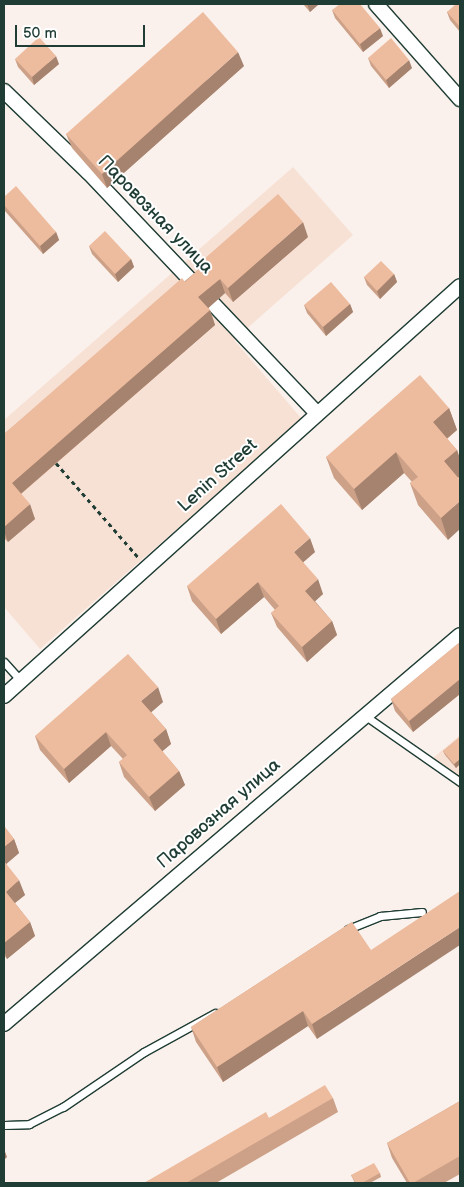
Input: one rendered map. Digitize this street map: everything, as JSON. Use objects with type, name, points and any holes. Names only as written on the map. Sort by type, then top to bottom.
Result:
[{"type":"street","points":[[376,4],[460,98]]},
{"type":"street","name":"Паровозная улица","points":[[4,92],[88,172],[316,412]]},
{"type":"street","name":"Lenin Street","points":[[4,696],[316,412],[460,286]]},
{"type":"street","name":"Паровозная улица","points":[[4,1024],[363,714],[460,634]]},
{"type":"lane","points":[[4,662],[20,680]]},
{"type":"lane","points":[[363,714],[459,777]]},
{"type":"lane","points":[[334,934],[380,916],[422,912]]},
{"type":"lane","points":[[4,1125],[29,1124],[63,1107],[144,1052],[226,1006]]},
{"type":"path","points":[[56,463],[146,566]]},
{"type":"shaded area","points":[[293,167],[353,235],[234,340],[302,419],[40,649],[4,607],[4,420]]},
{"type":"shaded area","points":[[460,735],[460,790],[433,758]]},
{"type":"building","points":[[340,4],[360,4],[380,28],[360,44],[332,10]]},
{"type":"building","points":[[456,4],[460,4],[460,27],[447,12]]},
{"type":"building","points":[[203,12],[238,52],[102,174],[66,134]]},
{"type":"building","points":[[39,37],[56,56],[32,77],[15,59]]},
{"type":"building","points":[[391,38],[409,60],[386,80],[368,58]]},
{"type":"building","points":[[16,186],[56,232],[40,246],[4,205],[4,197]]},
{"type":"building","points":[[278,194],[303,222],[228,288],[220,279],[198,297],[210,310],[12,483],[30,504],[4,527],[4,434],[182,278],[185,282],[206,263],[203,260]]},
{"type":"building","points":[[105,231],[131,259],[115,274],[89,246]]},
{"type":"building","points":[[381,261],[394,274],[377,291],[364,277]]},
{"type":"building","points":[[331,282],[350,304],[323,327],[304,305]]},
{"type":"building","points":[[420,375],[449,408],[433,422],[457,450],[444,461],[460,480],[460,501],[441,518],[410,483],[418,477],[396,452],[354,489],[326,457]]},
{"type":"building","points":[[281,504],[310,538],[294,552],[318,579],[305,591],[332,621],[302,647],[271,613],[279,606],[258,582],[216,619],[187,586]]},
{"type":"building","points":[[460,642],[460,679],[409,721],[391,699]]},
{"type":"building","points":[[128,654],[158,687],[141,701],[166,729],[153,740],[179,771],[149,797],[119,762],[127,755],[106,732],[64,769],[35,736]]},
{"type":"building","points":[[460,737],[460,759],[454,764],[443,751]]},
{"type":"building","points":[[4,826],[14,839],[4,847]]},
{"type":"building","points":[[4,861],[19,880],[6,892],[30,922],[4,943]]},
{"type":"building","points":[[460,891],[460,927],[312,1024],[303,1011],[217,1067],[191,1027],[352,922],[371,950]]},
{"type":"building","points":[[325,1085],[333,1098],[186,1183],[144,1183],[266,1112],[269,1118]]},
{"type":"building","points":[[460,1101],[460,1156],[410,1183],[387,1143]]},
{"type":"building","points":[[374,1163],[380,1173],[362,1183],[356,1183],[351,1175]]}]
